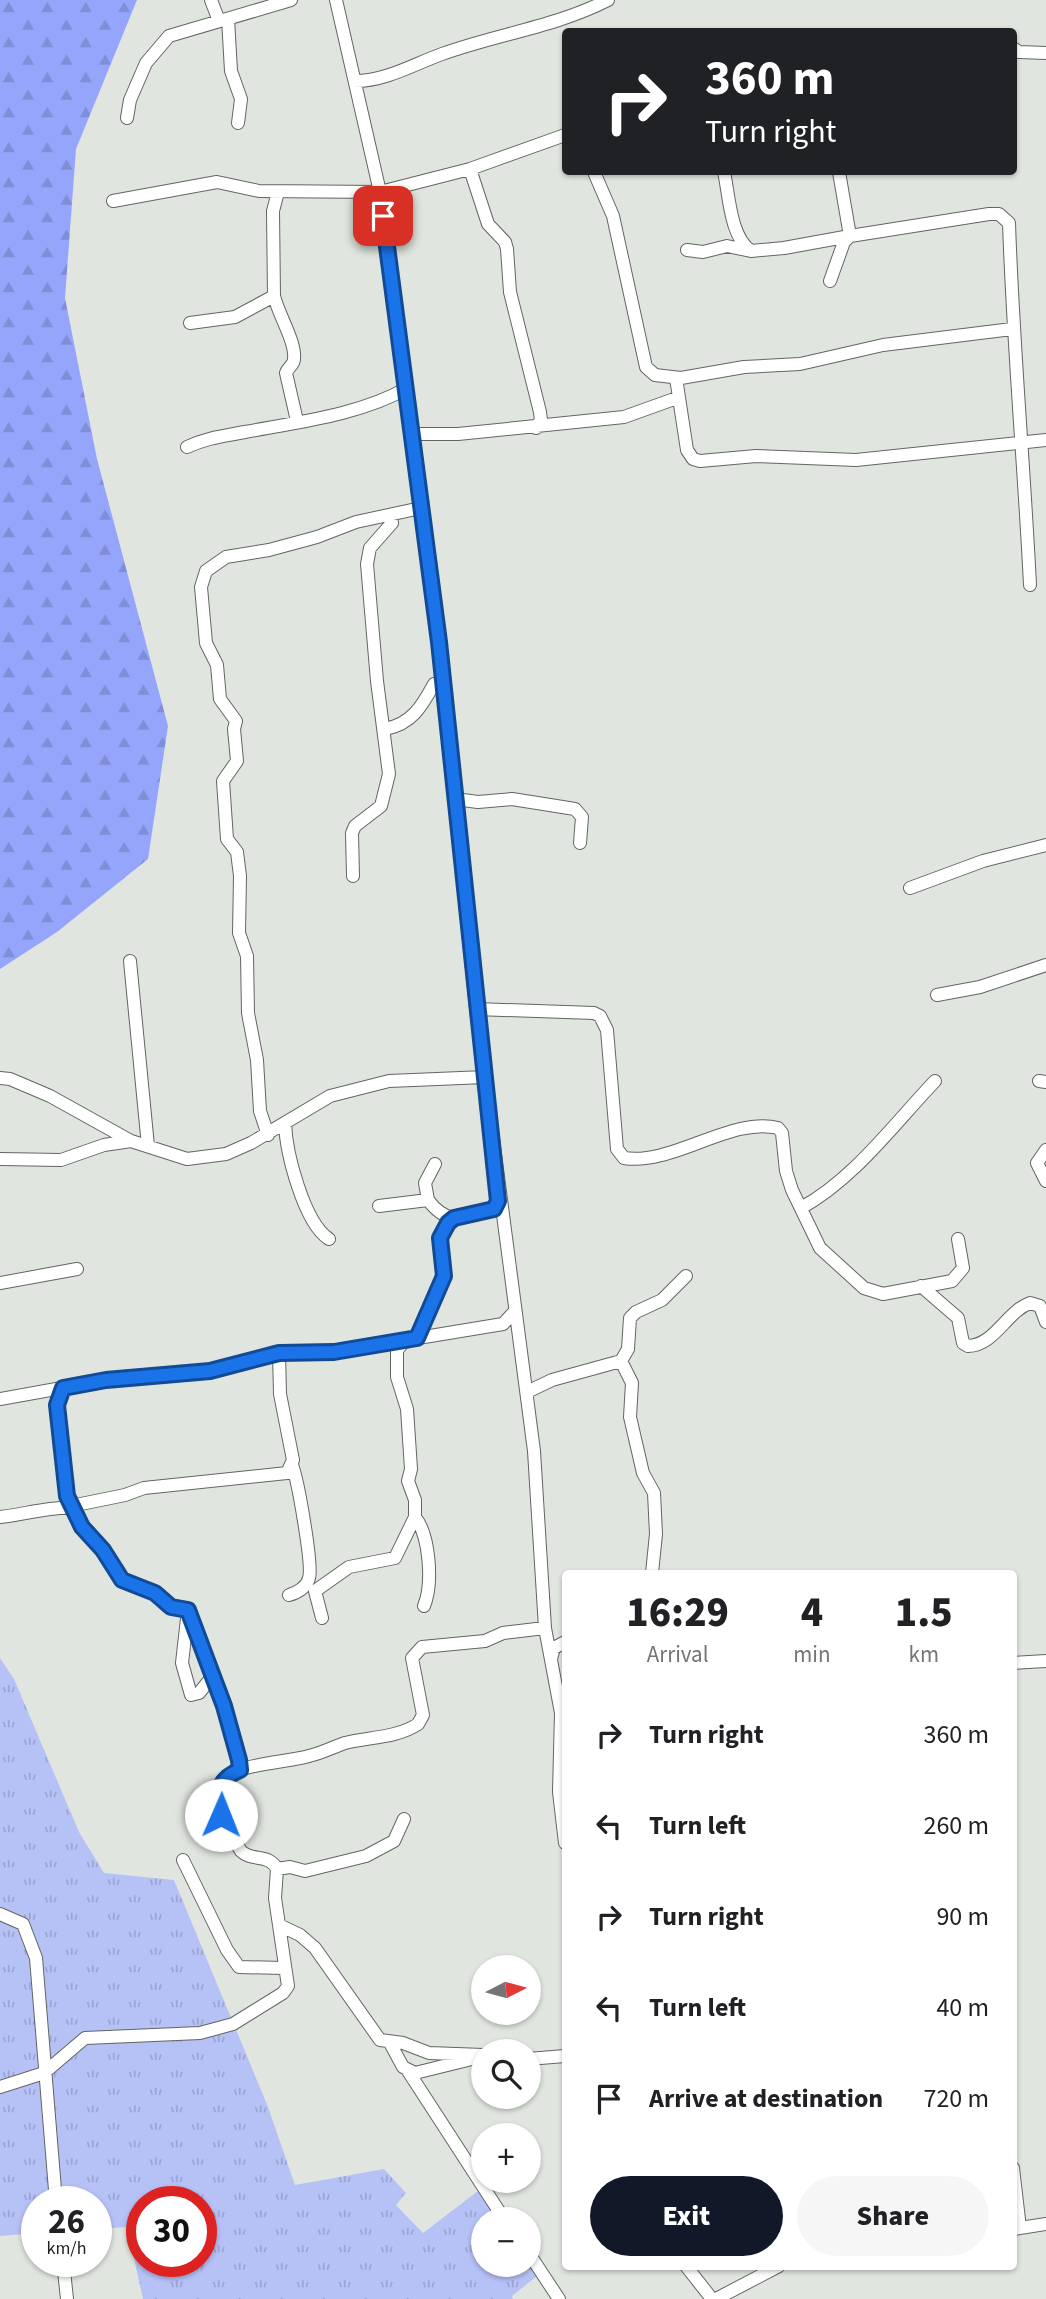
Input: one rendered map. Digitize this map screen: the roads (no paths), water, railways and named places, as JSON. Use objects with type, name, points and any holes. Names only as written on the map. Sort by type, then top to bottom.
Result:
[{"type":"street","points":[[211,0],[223,20],[231,71],[241,99],[238,124]]},
{"type":"street","points":[[127,118],[131,100],[146,64],[165,39],[291,0]]},
{"type":"street","points":[[336,0],[380,192],[414,435],[476,1009],[516,1334],[527,1391],[545,1599],[545,1628],[561,1713],[559,1792],[562,1818]]},
{"type":"street","points":[[355,81],[375,80],[444,54],[562,21],[607,0]]},
{"type":"street","points":[[1017,51],[1046,53]]},
{"type":"street","points":[[113,201],[189,189],[212,182],[278,192],[380,192],[470,169],[562,136]]},
{"type":"street","points":[[470,169],[488,224],[505,242],[507,249],[510,292],[540,412],[541,420],[536,428]]},
{"type":"street","points":[[595,175],[613,216],[646,367],[655,375],[676,378],[756,366],[800,364],[883,345],[1012,329]]},
{"type":"street","points":[[725,175],[734,222],[744,246],[751,251]]},
{"type":"street","points":[[840,175],[850,236]]},
{"type":"street","points":[[278,192],[273,211],[274,296],[279,317],[293,343],[294,361],[286,373],[297,421]]},
{"type":"street","points":[[687,250],[703,252],[727,246],[751,251],[989,214],[1006,218],[1009,223],[1012,329],[1023,442],[1030,585]]},
{"type":"street","points":[[831,281],[844,242],[850,236]]},
{"type":"street","points":[[190,323],[235,317],[274,296]]},
{"type":"street","points":[[676,378],[687,450],[693,459],[700,461],[756,456],[856,460],[1046,440]]},
{"type":"street","points":[[187,447],[214,437],[385,400],[408,388]]},
{"type":"street","points":[[414,435],[536,428],[624,417],[677,398]]},
{"type":"street","points":[[268,1135],[260,1111],[257,1060],[248,1013],[247,956],[239,933],[239,864],[237,852],[227,839],[223,781],[237,761],[234,729],[236,721],[220,699],[217,665],[206,643],[201,587],[205,571],[226,557],[269,550],[317,537],[356,522],[421,508]]},
{"type":"street","points":[[353,876],[352,833],[355,826],[381,806],[389,774],[386,729],[377,681],[367,564],[370,548],[392,523],[390,515]]},
{"type":"street","points":[[386,729],[398,727],[418,712],[434,684],[442,682]]},
{"type":"street","points":[[455,799],[478,802],[512,799],[575,809],[582,817],[580,843]]},
{"type":"street","points":[[910,888],[983,861],[1046,845]]},
{"type":"street","points":[[130,961],[148,1146]]},
{"type":"street","points":[[937,995],[980,987],[1046,965]]},
{"type":"street","points":[[476,1009],[594,1013],[600,1016],[607,1030],[610,1088],[619,1154],[632,1160],[736,1132],[778,1128],[782,1133],[786,1171],[820,1248],[864,1288],[883,1294],[952,1281],[962,1273],[958,1239]]},
{"type":"street","points":[[0,1078],[50,1096],[131,1141],[187,1159],[226,1154],[268,1135],[330,1096],[389,1081],[485,1077]]},
{"type":"street","points":[[801,1208],[821,1197],[850,1171],[935,1081]]},
{"type":"street","points":[[285,1123],[289,1157],[309,1218],[318,1232],[329,1239]]},
{"type":"street","points":[[0,1159],[61,1160],[104,1145],[131,1141]]},
{"type":"street","points":[[1046,1150],[1037,1163],[1046,1181]]},
{"type":"street","points":[[435,1164],[425,1183],[428,1200],[439,1214],[454,1218],[494,1209],[498,1184]]},
{"type":"street","points":[[379,1206],[428,1200]]},
{"type":"street","points":[[315,1591],[349,1567],[395,1558],[415,1517],[415,1500],[408,1481],[411,1469],[407,1409],[396,1363],[397,1350],[403,1343],[417,1338],[444,1276],[440,1238],[454,1218]]},
{"type":"street","points":[[0,1283],[78,1269]]},
{"type":"street","points":[[527,1391],[552,1380],[621,1361],[628,1349],[630,1318],[636,1312],[662,1300],[686,1276]]},
{"type":"street","points":[[921,1286],[958,1318],[963,1343],[968,1346],[982,1343],[1008,1316],[1030,1303],[1040,1306],[1046,1322]]},
{"type":"street","points":[[0,1399],[106,1380],[210,1371],[279,1353],[334,1352],[503,1324],[514,1312]]},
{"type":"street","points":[[503,1324],[516,1334]]},
{"type":"street","points":[[279,1353],[281,1394],[310,1554],[310,1576],[322,1618]]},
{"type":"street","points":[[621,1361],[632,1383],[630,1417],[643,1473],[654,1493],[656,1534],[652,1570]]},
{"type":"street","points":[[63,1388],[57,1405],[68,1504],[122,1580],[155,1593],[171,1607],[188,1610]]},
{"type":"street","points":[[0,1517],[46,1512],[68,1504],[125,1495],[144,1488],[282,1475],[292,1465]]},
{"type":"street","points":[[415,1517],[423,1532],[426,1549],[428,1594],[424,1605]]},
{"type":"street","points":[[289,1595],[301,1590],[310,1576]]},
{"type":"street","points":[[188,1610],[182,1662],[191,1695],[199,1693],[212,1677]]},
{"type":"street","points":[[188,1610],[228,1720],[240,1770]]},
{"type":"street","points":[[0,2087],[44,2073],[85,2038],[200,2033],[233,2024],[287,1989],[283,1932],[275,1898],[277,1869],[268,1859],[246,1855],[241,1851],[221,1815],[221,1782],[227,1775],[240,1770],[308,1757],[346,1743],[412,1728],[423,1714],[412,1658],[418,1649],[485,1641],[503,1633],[545,1628]]},
{"type":"street","points":[[551,1659],[554,1648],[562,1644]]},
{"type":"street","points":[[1017,1663],[1046,1661]]},
{"type":"street","points":[[277,1869],[290,1867],[304,1871],[366,1856],[394,1841],[404,1819]]},
{"type":"street","points":[[183,1860],[227,1950],[239,1967],[284,1968]]},
{"type":"street","points":[[0,1914],[23,1924],[36,1958],[55,2186]]},
{"type":"street","points":[[283,1932],[309,1941],[373,2034],[390,2043],[403,2043],[429,2053],[471,2055]]},
{"type":"street","points":[[390,2043],[496,2207]]},
{"type":"street","points":[[541,2058],[562,2056]]},
{"type":"street","points":[[408,2071],[415,2073],[435,2070],[471,2060]]},
{"type":"street","points":[[1017,2229],[1046,2224]]},
{"type":"street","points":[[689,2270],[714,2299],[771,2270]]},
{"type":"street","points":[[541,2272],[559,2299]]},
{"type":"street","points":[[65,2277],[67,2299]]}]
